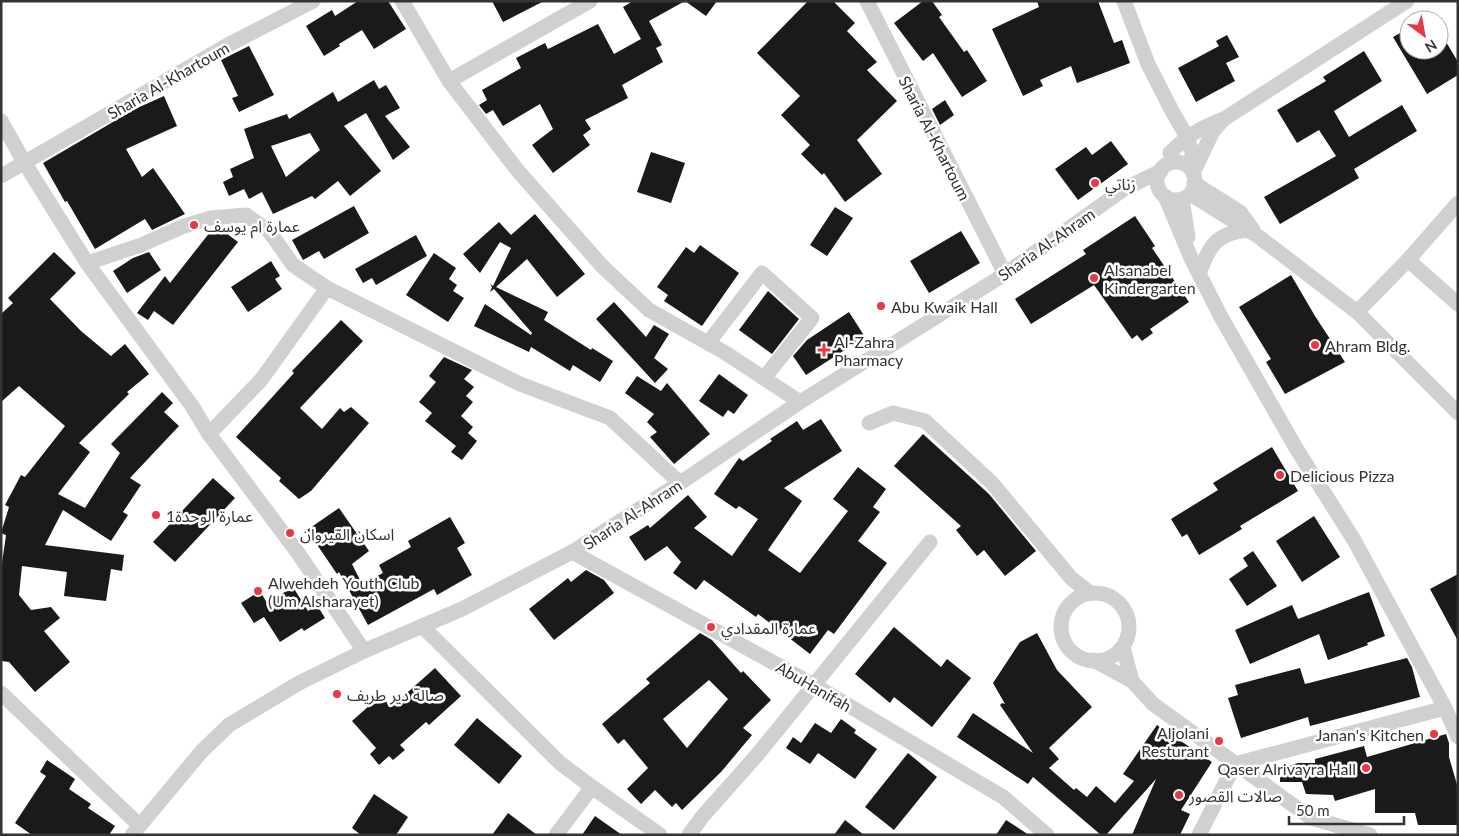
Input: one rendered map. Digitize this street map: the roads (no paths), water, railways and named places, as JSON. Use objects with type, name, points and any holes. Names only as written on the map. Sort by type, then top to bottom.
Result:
[{"type":"street","name":"Sharia Al-Khartoum","points":[[1,176],[226,46],[313,1]]},
{"type":"street","points":[[402,1],[449,80],[518,171],[603,267],[649,310],[708,343],[800,402]]},
{"type":"street","points":[[449,80],[590,1]]},
{"type":"street","name":"Sharia Al-Khartoum","points":[[866,1],[1005,274]]},
{"type":"street","points":[[1124,1],[1148,64],[1187,137],[1192,152],[1190,258]]},
{"type":"street","points":[[1124,189],[1137,187],[1162,193],[1170,199],[1190,187],[1214,131],[1224,119],[1407,1]]},
{"type":"street","points":[[1172,111],[1173,132],[1166,163],[1157,180],[1190,258],[1221,317],[1296,448],[1354,540],[1445,708],[1458,737]]},
{"type":"street","name":"Sharia Al-Ahram","points":[[136,830],[201,752],[229,725],[299,684],[364,651],[462,609],[572,552],[680,483],[800,402],[1005,274],[1124,189],[1166,163],[1187,137],[1210,123],[1224,119]]},
{"type":"street","points":[[1,121],[24,162],[87,263],[192,406],[208,434],[298,553],[364,651]]},
{"type":"street","points":[[1166,163],[1184,164],[1190,187],[1240,212],[1254,234],[1357,312],[1458,414]]},
{"type":"street","points":[[1357,312],[1408,260],[1458,203]]},
{"type":"street","points":[[87,263],[141,245],[184,226],[211,218],[246,215],[269,231],[293,265],[326,288],[520,384],[610,418],[680,483]]},
{"type":"street","points":[[1199,274],[1206,254],[1212,244],[1229,234],[1254,234]]},
{"type":"street","points":[[1408,260],[1458,304]]},
{"type":"street","points":[[708,343],[762,273],[812,318],[764,378]]},
{"type":"street","points":[[208,434],[260,380],[326,288]]},
{"type":"street","points":[[869,423],[893,413],[925,421],[992,483],[1071,578],[1090,593]]},
{"type":"street","points":[[689,835],[702,816],[757,755],[930,542]]},
{"type":"street","name":"AbuHanifah","points":[[572,552],[814,685],[1002,797],[1047,835]]},
{"type":"street","points":[[1070,604],[1071,578]]},
{"type":"street","points":[[1090,593],[1101,593],[1112,597],[1127,614],[1128,637],[1114,655],[1104,659],[1082,658],[1066,644],[1062,634],[1064,613],[1070,604],[1079,597],[1090,593]]},
{"type":"street","points":[[422,626],[560,763],[660,835]]},
{"type":"street","points":[[1122,647],[1132,681]]},
{"type":"street","points":[[1093,660],[1132,681],[1153,704],[1310,818],[1370,835]]},
{"type":"street","points":[[1,693],[136,830]]},
{"type":"street","points":[[1199,835],[1235,764],[1445,708]]},
{"type":"street","points":[[556,835],[592,787]]},
{"type":"place","name":"زناتي","points":[[1095,183]]},
{"type":"place","name":"عمارة ام يوسف","points":[[194,225]]},
{"type":"place","name":"Alsanabel Kindergarten","points":[[1094,278]]},
{"type":"place","name":"Abu Kwaik Hall","points":[[881,306]]},
{"type":"place","name":"Ahram Bldg.","points":[[1315,345]]},
{"type":"place","name":"Al-Zahra Pharmacy","points":[[824,350]]},
{"type":"place","name":"Delicious Pizza","points":[[1280,475]]},
{"type":"place","name":"عمارة الوحدة1","points":[[156,515]]},
{"type":"place","name":"اسكان القيروان","points":[[290,533]]},
{"type":"place","name":"Alwehdeh Youth Club (Um Alsharayet)","points":[[258,591]]},
{"type":"place","name":"عمارة المقدادي","points":[[711,627]]},
{"type":"place","name":"صالة دير طريف","points":[[337,694]]},
{"type":"place","name":"Janan's Kitchen","points":[[1434,734]]},
{"type":"place","name":"Aljolani Resturant","points":[[1219,741]]},
{"type":"place","name":"Qaser Alrivayra Hall","points":[[1366,768]]},
{"type":"place","name":"صالات القصور","points":[[1179,795]]}]
